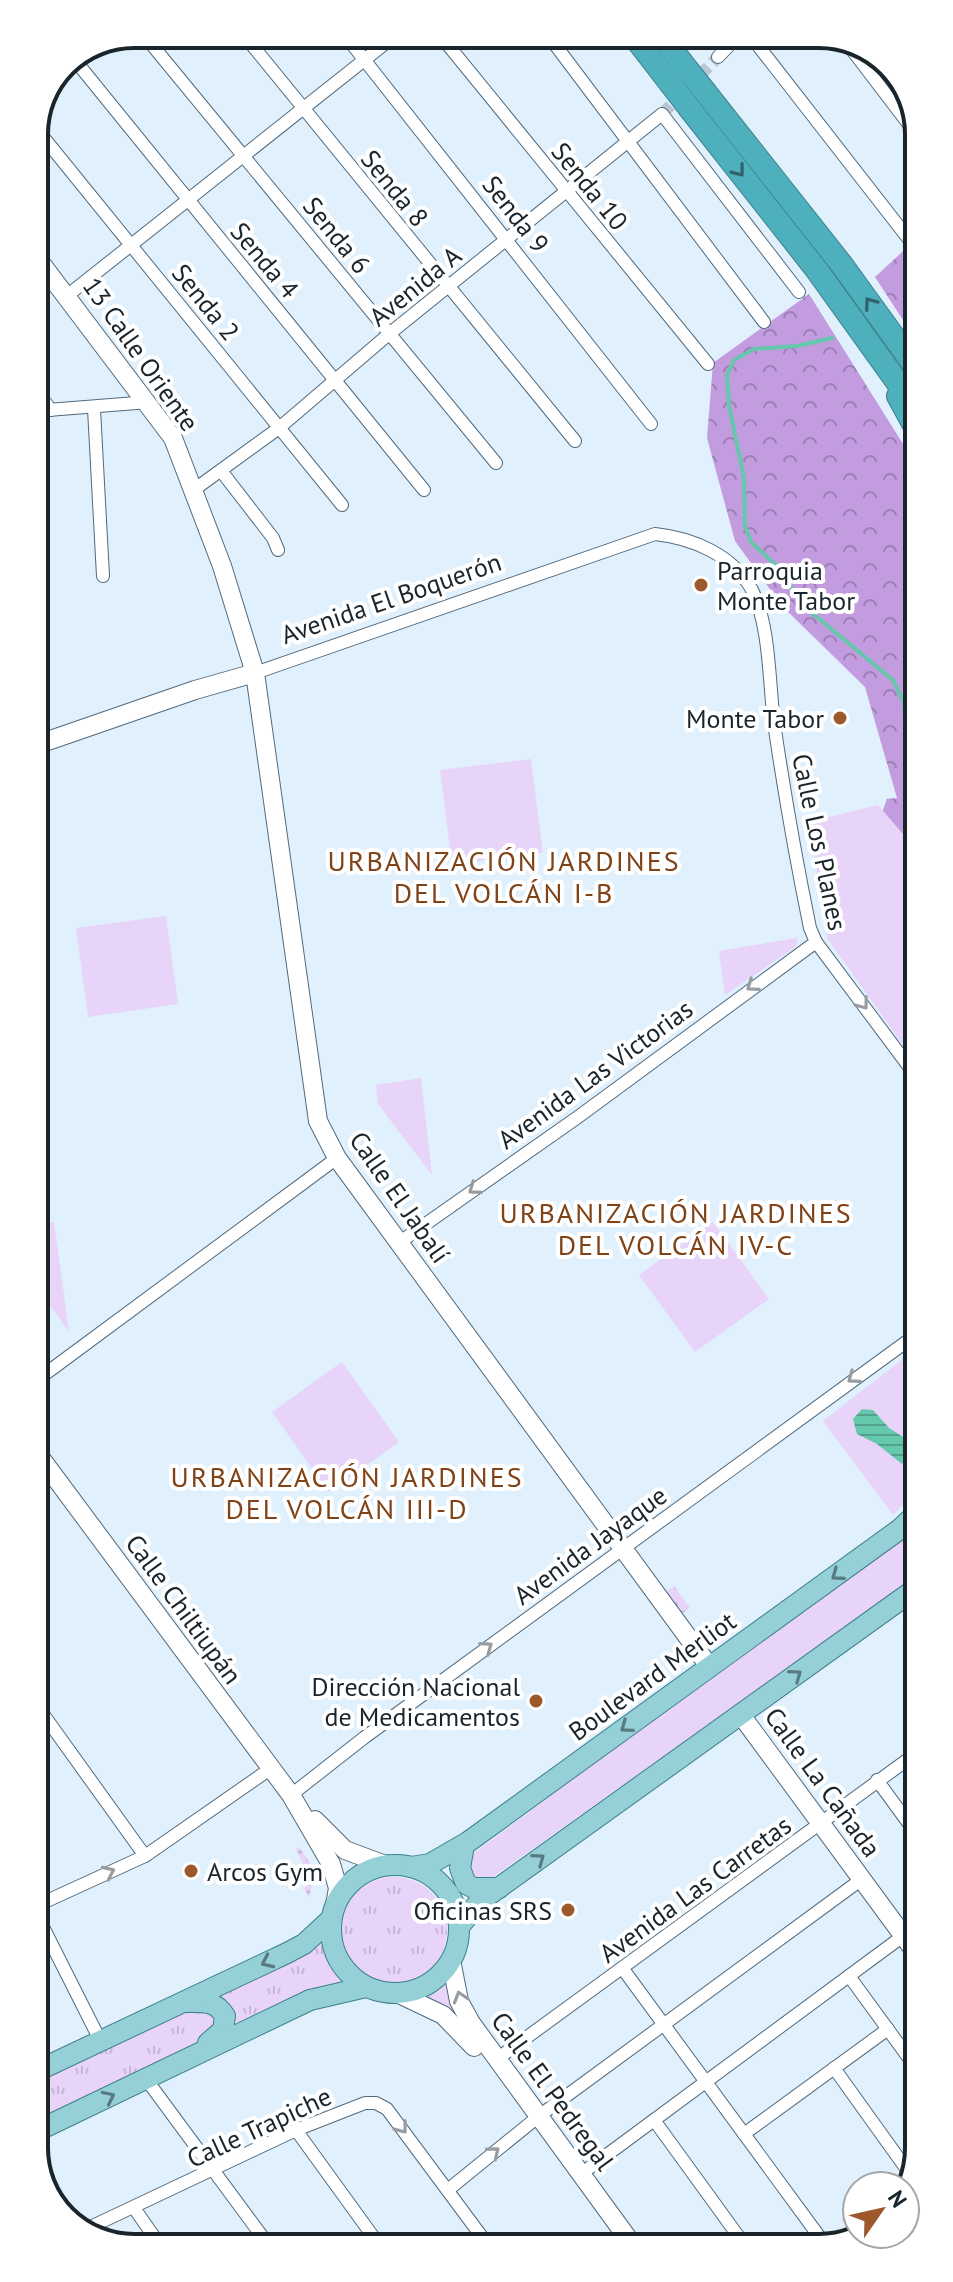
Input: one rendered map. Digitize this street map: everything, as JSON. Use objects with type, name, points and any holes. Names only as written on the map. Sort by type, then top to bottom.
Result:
[{"type":"highway","points":[[648,48],[679,76],[706,93],[828,246],[905,352]]},
{"type":"highway","points":[[666,48],[690,109],[816,269],[905,393]]},
{"type":"highway","points":[[869,343],[905,409]]},
{"type":"main road","name":"13 Calle Oriente","points":[[48,271],[173,438],[195,489],[255,673]]},
{"type":"main road","name":"Avenida El Boquerón","points":[[48,741],[255,673]]},
{"type":"main road","name":"Calle El Jabalí","points":[[255,673],[318,1121],[337,1158],[709,1666]]},
{"type":"main road","name":"Calle Chiltiupán","points":[[48,1468],[291,1795],[345,1850],[388,1866]]},
{"type":"main road","name":"Boulevard Merliot","points":[[411,1867],[430,1864],[464,1845],[905,1524]]},
{"type":"main road","points":[[48,2126],[310,2000],[366,1987],[399,1994],[430,1983],[451,1960],[459,1927],[479,1902],[905,1596]]},
{"type":"main road","name":"Calle La Cañada","points":[[741,1715],[905,1939]]},
{"type":"main road","name":"Calle Chiltiupán","points":[[291,1795],[319,1839],[335,1905]]},
{"type":"main road","points":[[464,1845],[460,1868],[466,1884],[474,1888],[499,1888]]},
{"type":"main road","points":[[48,2066],[304,1944],[342,1893],[361,1874],[388,1866],[411,1867],[439,1883],[449,1896],[459,1927]]},
{"type":"main road","points":[[335,1905],[338,1959],[366,1987]]},
{"type":"main road","name":"Calle El Pedregal","points":[[451,1960],[459,2001],[609,2234]]},
{"type":"main road","name":"Calle El Pedregal","points":[[399,1994],[443,2015],[458,2027],[581,2174],[625,2234]]},
{"type":"main road","points":[[183,2002],[210,2002],[218,2005],[225,2016],[223,2030],[196,2053]]},
{"type":"street","name":"Senda 6","points":[[155,48],[496,463]]},
{"type":"street","name":"Senda 8","points":[[255,48],[447,288],[575,441]]},
{"type":"street","name":"Senda 9","points":[[355,48],[651,424]]},
{"type":"street","points":[[68,295],[133,247],[380,48]]},
{"type":"street","name":"Senda 10","points":[[450,48],[708,364]]},
{"type":"street","points":[[558,48],[764,322]]},
{"type":"street","points":[[718,57],[727,48]]},
{"type":"street","points":[[760,48],[905,234]]},
{"type":"street","points":[[858,57],[902,116]]},
{"type":"street","name":"Senda 4","points":[[80,67],[424,490]]},
{"type":"street","name":"Avenida A","points":[[195,489],[222,472],[338,381],[389,334],[662,114],[799,292]]},
{"type":"street","name":"Senda 2","points":[[48,143],[342,505]]},
{"type":"street","points":[[48,410],[94,409],[149,402]]},
{"type":"street","points":[[48,406],[51,410]]},
{"type":"street","points":[[94,409],[103,576]]},
{"type":"street","points":[[222,472],[273,538],[278,550]]},
{"type":"street","name":"Avenida El Boquerón","points":[[255,673],[655,534],[693,541],[710,550],[726,561],[750,588]]},
{"type":"street","name":"Calle Los Planes","points":[[750,588],[760,610],[788,813],[810,928],[816,942],[905,1061]]},
{"type":"street","name":"Avenida Las Victorias","points":[[400,1242],[578,1117],[732,1000],[816,942]]},
{"type":"street","points":[[48,1372],[337,1158]]},
{"type":"street","name":"Avenida Jayaque","points":[[291,1795],[905,1343]]},
{"type":"street","points":[[48,1721],[145,1856]]},
{"type":"street","name":"Avenida Las Carretas","points":[[497,2059],[905,1761]]},
{"type":"street","points":[[48,1900],[145,1856],[270,1769]]},
{"type":"street","points":[[877,1780],[905,1818]]},
{"type":"street","points":[[449,2189],[534,2120],[862,1879]]},
{"type":"street","points":[[581,2174],[903,1936]]},
{"type":"street","points":[[48,1937],[100,2040]]},
{"type":"street","points":[[623,1969],[817,2234]]},
{"type":"street","points":[[849,1976],[905,2053]]},
{"type":"street","points":[[744,2134],[888,2029]]},
{"type":"street","points":[[834,2068],[904,2158]]},
{"type":"street","points":[[146,2079],[261,2234]]},
{"type":"street","name":"Calle Trapiche","points":[[96,2225],[296,2130],[365,2103],[376,2103],[387,2109],[480,2234]]},
{"type":"street","points":[[654,2120],[737,2234]]},
{"type":"street","points":[[296,2130],[371,2234]]},
{"type":"street","points":[[134,2208],[152,2234]]},
{"type":"green space","points":[[905,249],[905,323],[875,277]]},
{"type":"green space","points":[[809,294],[905,447],[905,867],[878,824],[887,799],[897,798],[865,687],[783,607],[735,541],[707,438],[713,363]]},
{"type":"green space","points":[[531,759],[543,853],[452,864],[440,770]]},
{"type":"green space","points":[[878,805],[905,836],[905,1048],[827,938],[809,822]]},
{"type":"green space","points":[[166,916],[178,1004],[88,1017],[76,928]]},
{"type":"green space","points":[[797,938],[797,946],[725,995],[719,951]]},
{"type":"green space","points":[[421,1078],[432,1175],[378,1104],[376,1085]]},
{"type":"green space","points":[[54,1222],[69,1332],[48,1302],[48,1223]]},
{"type":"green space","points":[[713,1222],[769,1299],[695,1352],[639,1275]]},
{"type":"green space","points":[[905,1357],[905,1502],[893,1515],[823,1421]]},
{"type":"green space","points":[[342,1362],[399,1442],[329,1492],[272,1412]]},
{"type":"green space","points":[[905,1533],[905,1585],[479,1887],[462,1862]]},
{"type":"green space","points":[[674,1586],[690,1608],[681,1614],[666,1592]]},
{"type":"green space","points":[[299,1847],[312,1870],[312,1882],[309,1897],[304,1888],[311,1883],[296,1849]]},
{"type":"green space","points":[[394,1877],[414,1881],[432,1892],[443,1910],[447,1930],[443,1950],[432,1968],[414,1979],[394,1983],[374,1979],[356,1968],[345,1950],[341,1930],[345,1910],[356,1892],[374,1881]]},
{"type":"green space","points":[[323,1936],[330,1962],[354,1983],[242,2025],[235,2020],[221,1994]]},
{"type":"green space","points":[[448,1979],[453,2009],[461,2025],[422,2000]]},
{"type":"green space","points":[[198,2004],[214,2005],[218,2032],[48,2117],[48,2074]]},
{"type":"shaded area","points":[[862,1409],[873,1410],[889,1428],[905,1438],[905,1460],[902,1464],[877,1444],[857,1434],[853,1419]]},
{"type":"waterway","points":[[832,338],[797,346],[754,349],[734,360],[727,375],[729,405],[744,478],[745,526],[751,542],[778,567],[801,604],[893,680],[904,703],[905,721]]},
{"type":"tunnel","points":[[662,114],[718,57]]},
{"type":"place","name":"Parroquia Monte Tabor","points":[[701,585]]},
{"type":"place","name":"Monte Tabor","points":[[840,718]]},
{"type":"place","name":"Dirección Nacional de Medicamentos","points":[[536,1701]]},
{"type":"place","name":"Arcos Gym","points":[[191,1871]]},
{"type":"place","name":"Oficinas SRS","points":[[568,1910]]},
{"type":"district","name":"URBANIZACIÓN JARDINES DEL VOLCÁN I-B","points":[[504,876]]},
{"type":"district","name":"URBANIZACIÓN JARDINES DEL VOLCÁN IV-C","points":[[676,1228]]},
{"type":"district","name":"URBANIZACIÓN JARDINES DEL VOLCÁN III-D","points":[[347,1492]]}]
